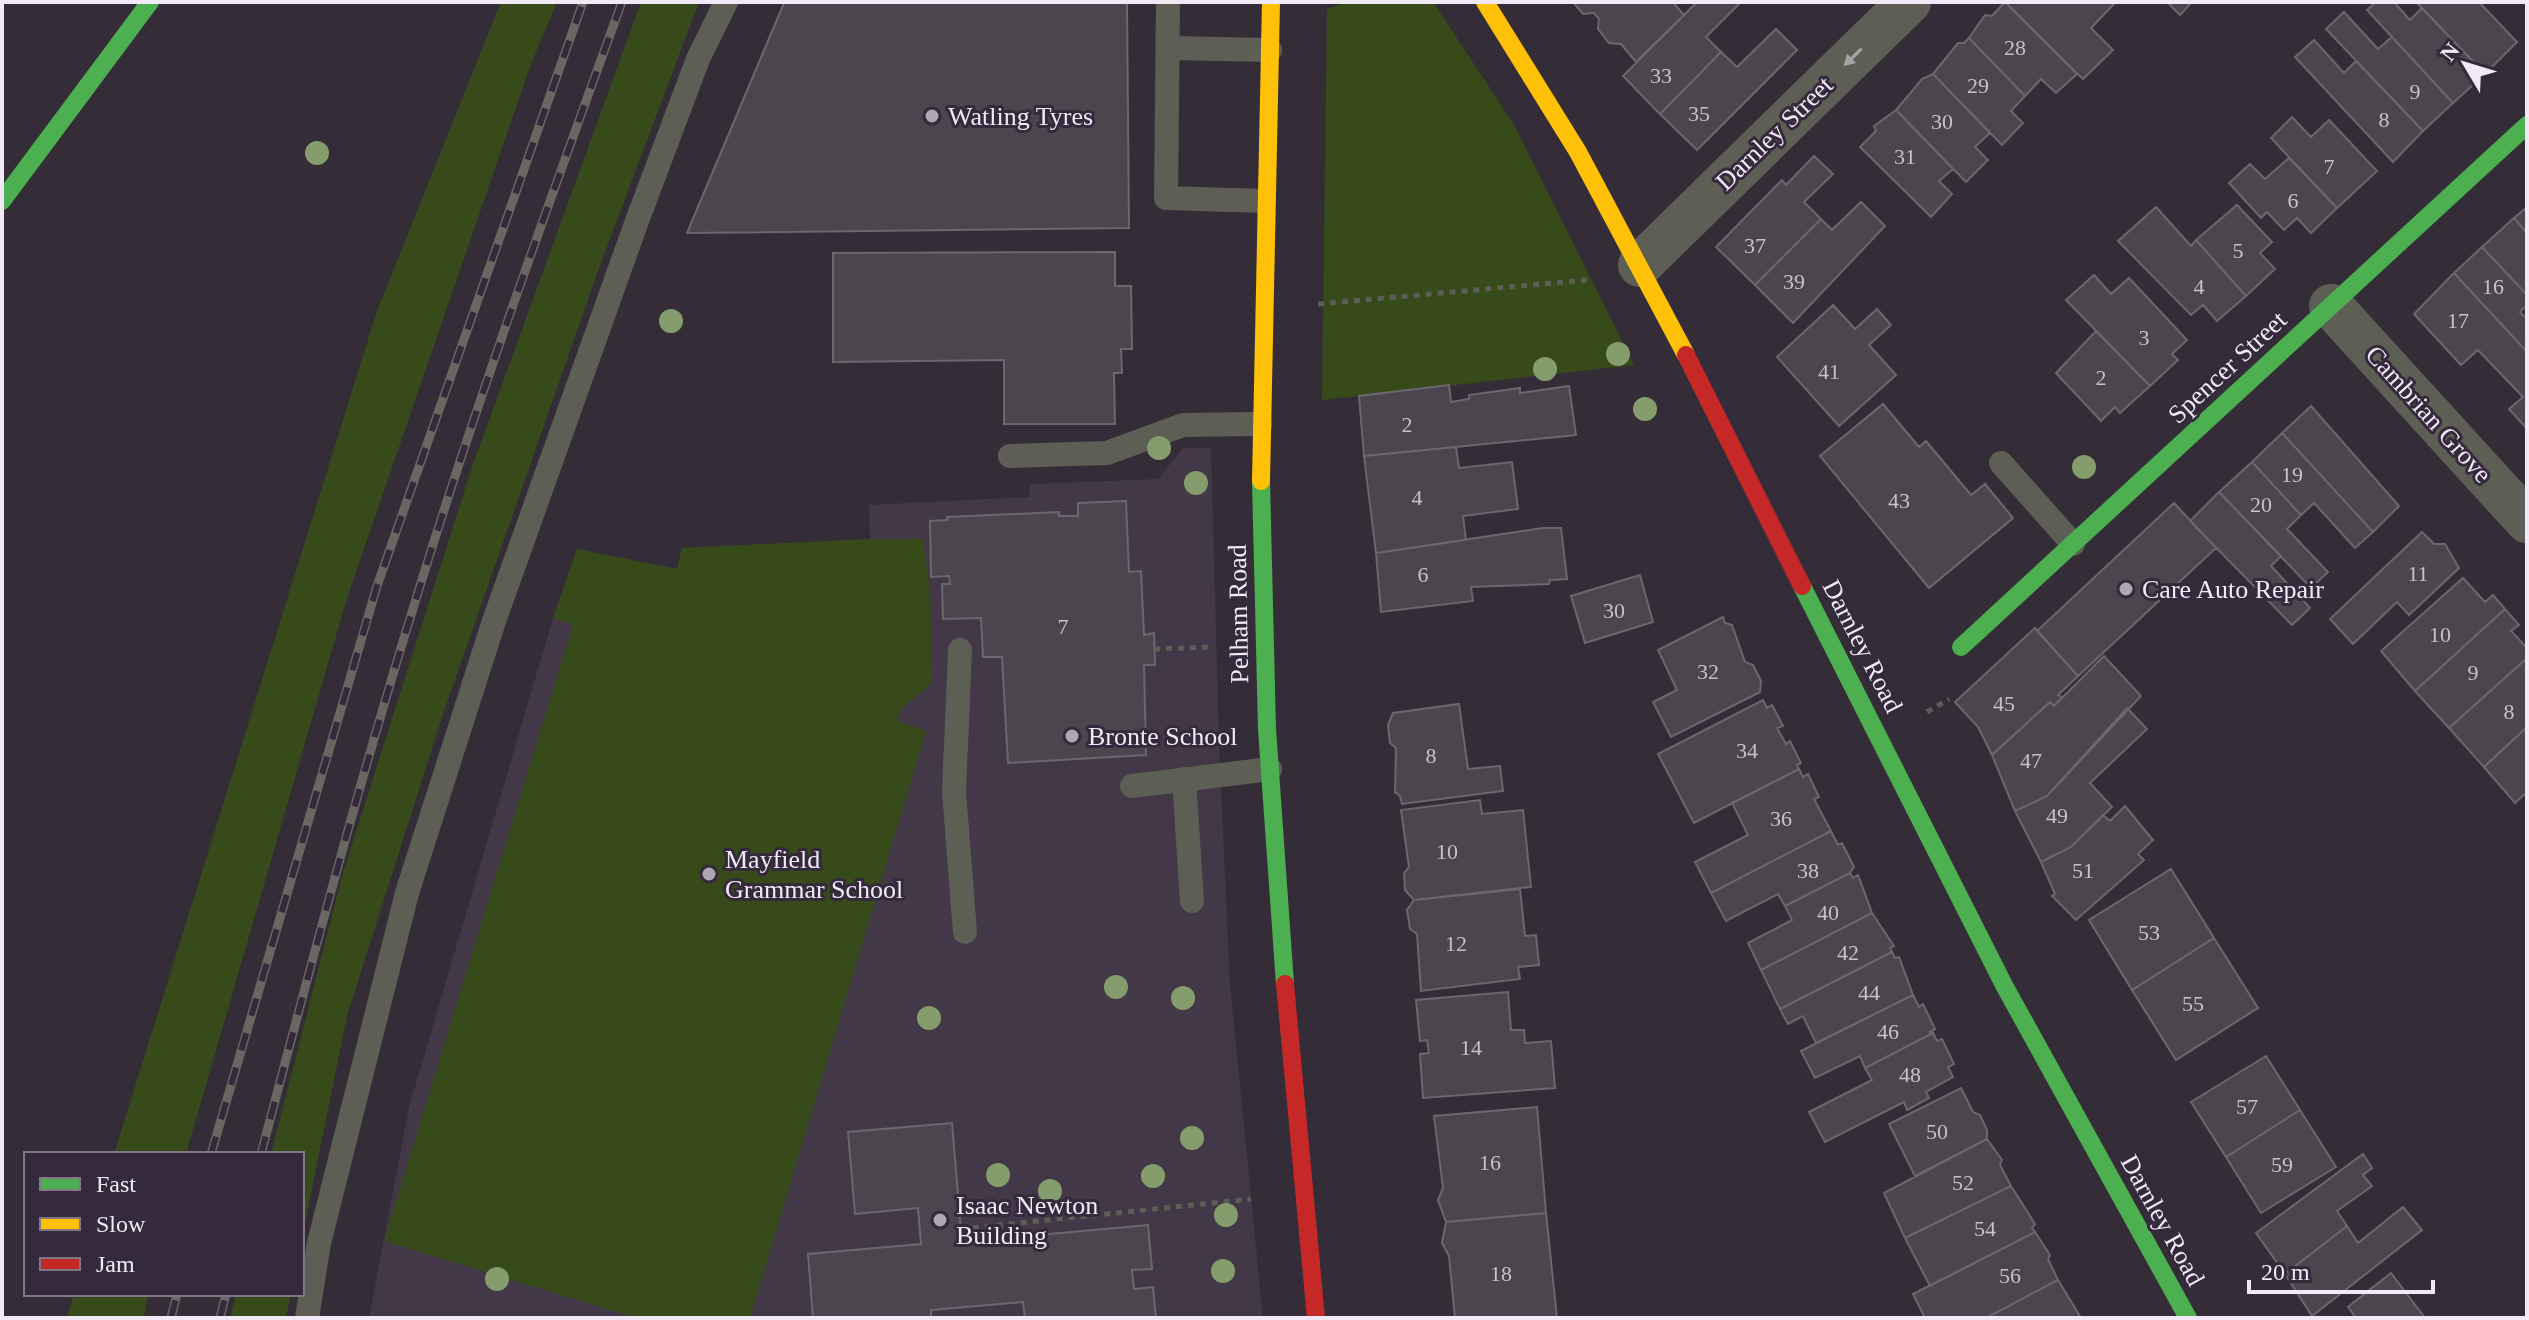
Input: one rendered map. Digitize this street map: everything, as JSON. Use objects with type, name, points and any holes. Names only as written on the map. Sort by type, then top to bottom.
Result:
[{"type":"street","points":[[2,201],[150,2]]},
{"type":"street","name":"Pelham Road","points":[[1271,2],[1260,424],[1270,769],[1316,1318]]},
{"type":"street","name":"Darnley Road","points":[[1485,2],[1578,152],[1640,265],[2005,987],[2188,1318]]},
{"type":"street","name":"Darnley Street","points":[[1640,265],[1909,2]]},
{"type":"street","name":"Spencer Street","points":[[1961,647],[2527,125]]},
{"type":"street","name":"Cambrian Grove","points":[[2331,306],[2527,521]]},
{"type":"lane","points":[[307,1318],[319,1243],[407,893],[489,636],[648,191],[698,59],[726,2]]},
{"type":"lane","points":[[1168,2],[1166,198],[1264,201]]},
{"type":"lane","points":[[1168,48],[1270,50]]},
{"type":"lane","points":[[1010,456],[1107,453],[1183,425],[1260,424]]},
{"type":"lane","points":[[2001,463],[2073,544]]},
{"type":"lane","points":[[960,650],[954,792],[965,932]]},
{"type":"lane","points":[[1132,786],[1270,769]]},
{"type":"lane","points":[[1184,779],[1192,901]]},
{"type":"path","points":[[1313,290],[1313,305],[1589,280]]},
{"type":"path","points":[[1950,699],[1961,647]]},
{"type":"path","points":[[1880,738],[1950,699],[1961,688]]},
{"type":"path","points":[[961,1229],[1305,1193]]},
{"type":"shaded area","name":"Mayfield Grammar School","points":[[1183,448],[1211,448],[1219,742],[1230,985],[1263,1318],[369,1318],[409,1107],[553,618],[577,549],[677,569],[682,548],[870,539],[869,505],[1029,497],[1030,484],[1158,479]]},
{"type":"green space","points":[[501,2],[557,2],[531,64],[347,598],[187,1152],[115,1152],[377,311]]},
{"type":"green space","points":[[641,2],[699,2],[599,268],[443,714],[347,1016],[304,1228],[304,1152],[272,1152],[343,873],[472,467]]},
{"type":"green space","points":[[1348,2],[1433,2],[1513,123],[1634,365],[1322,400],[1327,9]]},
{"type":"green space","points":[[923,539],[930,590],[932,683],[901,709],[897,721],[926,731],[750,1318],[637,1318],[384,1241],[573,625],[553,618],[577,549],[677,569],[682,548]]},
{"type":"green space","points":[[73,1296],[148,1296],[144,1318],[67,1318]]},
{"type":"green space","points":[[236,1296],[291,1296],[286,1318],[230,1318]]},
{"type":"building","points":[[1573,2],[1678,2],[1675,5],[1684,15],[1636,62],[1621,44],[1609,43],[1598,29],[1599,19],[1594,13],[1583,14]]},
{"type":"building","points":[[1697,2],[1741,2],[1706,37],[1721,52],[1660,114],[1623,76]]},
{"type":"building","points":[[2005,2],[2077,74],[2056,93],[2041,79],[2025,96],[1969,38],[1985,15],[1992,16]]},
{"type":"building","points":[[2005,2],[2116,2],[2091,28],[2113,50],[2083,79]]},
{"type":"building","points":[[2167,2],[2192,2],[2180,15]]},
{"type":"building","points":[[2376,2],[2394,2],[2410,20],[2422,8],[2485,74],[2453,103],[2367,10]]},
{"type":"building","points":[[2416,2],[2479,2],[2517,42],[2485,74]]},
{"type":"building","name":"Watling Tyres","points":[[784,3],[1127,3],[1129,228],[687,233]]},
{"type":"building","points":[[2344,12],[2378,49],[2392,37],[2453,103],[2423,131],[2326,29]]},
{"type":"building","points":[[1776,29],[1797,50],[1697,150],[1660,114],[1721,52],[1737,67]]},
{"type":"building","points":[[1969,38],[2025,96],[2011,111],[2023,123],[2002,145],[1933,74],[1958,43],[1964,43]]},
{"type":"building","points":[[2314,40],[2344,73],[2356,61],[2423,131],[2393,162],[2295,57]]},
{"type":"building","points":[[1933,74],[1990,133],[1975,147],[1988,160],[1966,182],[1896,110],[1922,79]]},
{"type":"building","points":[[1896,110],[1953,169],[1939,181],[1952,194],[1931,217],[1860,147],[1876,131],[1874,126]]},
{"type":"building","points":[[2292,117],[2311,137],[2329,120],[2377,171],[2337,208],[2271,138]]},
{"type":"building","points":[[1814,156],[1833,174],[1804,202],[1821,219],[1755,285],[1716,247],[1782,180],[1786,185]]},
{"type":"building","points":[[2289,158],[2337,208],[2311,233],[2297,218],[2284,230],[2267,212],[2261,218],[2229,183],[2250,164],[2265,179]]},
{"type":"building","points":[[1861,202],[1885,226],[1793,323],[1755,285],[1821,219],[1832,230]]},
{"type":"building","points":[[2237,205],[2272,242],[2260,253],[2275,269],[2246,296],[2196,240]]},
{"type":"building","points":[[2156,207],[2191,246],[2196,240],[2246,296],[2217,321],[2203,305],[2191,315],[2118,241]]},
{"type":"building","points":[[2527,207],[2527,233],[2514,218]]},
{"type":"building","points":[[2514,218],[2527,233],[2527,295],[2482,247]]},
{"type":"building","points":[[2482,247],[2527,295],[2527,305],[2520,312],[2527,319],[2527,352],[2454,273]]},
{"type":"building","points":[[1115,252],[1115,286],[1131,286],[1132,349],[1121,349],[1122,373],[1114,373],[1115,424],[1004,424],[1004,360],[833,362],[833,253]]},
{"type":"building","points":[[2454,273],[2527,352],[2527,429],[2509,409],[2523,397],[2478,350],[2461,365],[2414,314]]},
{"type":"building","points":[[2094,275],[2111,294],[2129,278],[2187,340],[2172,354],[2178,360],[2150,386],[2066,300]]},
{"type":"building","points":[[1833,305],[1855,329],[1877,309],[1891,325],[1869,345],[1896,375],[1839,426],[1777,357]]},
{"type":"building","points":[[2096,331],[2150,386],[2120,413],[2115,407],[2101,421],[2056,373]]},
{"type":"building","points":[[1449,385],[1451,402],[1469,399],[1469,395],[1520,388],[1520,393],[1569,386],[1576,435],[1364,456],[1359,396]]},
{"type":"building","points":[[1883,404],[1919,447],[1926,441],[1971,495],[1985,484],[2013,518],[1929,588],[1820,456]]},
{"type":"building","points":[[2311,406],[2399,506],[2373,532],[2282,433]]},
{"type":"building","points":[[2282,433],[2373,532],[2355,548],[2314,503],[2301,515],[2252,462]]},
{"type":"building","points":[[1456,447],[1459,468],[1512,462],[1518,509],[1463,516],[1466,540],[1376,553],[1364,456]]},
{"type":"building","points":[[2252,462],[2301,515],[2287,529],[2328,572],[2311,588],[2219,492]]},
{"type":"building","points":[[2219,492],[2281,556],[2271,566],[2310,608],[2292,625],[2190,521]]},
{"type":"building","points":[[1126,501],[1129,572],[1141,571],[1144,635],[1154,633],[1155,665],[1144,665],[1146,755],[1008,763],[1002,657],[983,657],[981,618],[943,619],[942,584],[950,584],[949,576],[931,577],[930,521],[947,520],[947,517],[1059,512],[1059,516],[1078,516],[1078,503]]},
{"type":"building","name":"Care Auto Repair","points":[[2174,503],[2216,548],[2078,676],[2037,631]]},
{"type":"building","points":[[1543,528],[1561,528],[1567,579],[1550,580],[1549,584],[1471,587],[1473,601],[1381,612],[1376,553]]},
{"type":"building","points":[[2422,532],[2434,544],[2445,544],[2459,568],[2409,615],[2397,602],[2353,644],[2330,619]]},
{"type":"building","points":[[1640,575],[1653,622],[1585,643],[1571,596]]},
{"type":"building","points":[[2463,578],[2485,602],[2493,595],[2505,609],[2415,691],[2381,651]]},
{"type":"building","points":[[2505,609],[2519,625],[2511,631],[2527,648],[2527,658],[2449,728],[2415,691]]},
{"type":"building","points":[[1723,617],[1725,623],[1732,625],[1745,662],[1753,665],[1761,681],[1760,692],[1671,737],[1653,702],[1677,690],[1658,650]]},
{"type":"building","points":[[2035,628],[2078,676],[2058,695],[2062,697],[2054,706],[2050,702],[1992,755],[1978,727],[1955,702]]},
{"type":"building","points":[[2104,656],[2141,696],[2047,796],[2015,811],[1992,755],[2050,702],[2054,706]]},
{"type":"building","points":[[2527,658],[2527,727],[2484,767],[2449,728]]},
{"type":"building","points":[[1763,700],[1767,708],[1772,705],[1783,726],[1777,728],[1786,744],[1790,741],[1801,763],[1797,765],[1799,769],[1694,823],[1658,754]]},
{"type":"building","points":[[1459,704],[1468,769],[1500,766],[1503,791],[1402,804],[1395,792],[1396,748],[1390,743],[1388,725],[1393,713]]},
{"type":"building","points":[[2127,708],[2147,729],[2090,783],[2112,807],[2071,847],[2041,862],[2015,811],[2047,796]]},
{"type":"building","points":[[2527,727],[2527,792],[2515,803],[2484,767]]},
{"type":"building","points":[[1799,769],[1803,777],[1808,774],[1819,797],[1814,799],[1831,831],[1711,893],[1695,862],[1748,835],[1732,803]]},
{"type":"building","points":[[1480,800],[1482,814],[1523,810],[1531,887],[1414,900],[1405,890],[1404,873],[1409,867],[1401,810]]},
{"type":"building","points":[[2125,806],[2153,840],[2138,854],[2144,860],[2076,920],[2052,896],[2055,894],[2041,862],[2071,847],[2103,815],[2110,821]]},
{"type":"building","points":[[1831,831],[1838,845],[1842,843],[1854,867],[1850,873],[1785,906],[1778,894],[1726,921],[1711,893]]},
{"type":"building","points":[[2171,869],[2214,938],[2132,990],[2089,920]]},
{"type":"building","points":[[1850,873],[1853,878],[1858,875],[1872,913],[1761,970],[1748,943],[1792,920],[1785,906]]},
{"type":"building","points":[[1520,889],[1525,936],[1536,935],[1539,965],[1518,967],[1520,979],[1421,991],[1417,934],[1410,929],[1407,910],[1414,900]]},
{"type":"building","points":[[1872,913],[1894,946],[1890,948],[1892,952],[1780,1009],[1761,970]]},
{"type":"building","points":[[2214,938],[2258,1008],[2176,1060],[2132,990]]},
{"type":"building","points":[[1892,952],[1895,958],[1899,957],[1913,995],[1816,1043],[1803,1016],[1788,1024],[1780,1009]]},
{"type":"building","points":[[1508,992],[1511,1030],[1524,1030],[1525,1043],[1551,1041],[1555,1088],[1423,1098],[1420,1054],[1429,1053],[1427,1040],[1420,1041],[1416,1000]]},
{"type":"building","points":[[1913,995],[1919,1007],[1923,1004],[1935,1029],[1930,1032],[1933,1033],[1865,1068],[1860,1056],[1815,1078],[1801,1051]]},
{"type":"building","points":[[1933,1033],[1937,1041],[1942,1039],[1954,1064],[1948,1067],[1953,1077],[1926,1092],[1929,1098],[1907,1110],[1904,1102],[1825,1142],[1809,1112],[1872,1080],[1865,1068]]},
{"type":"building","points":[[2266,1056],[2300,1110],[2226,1157],[2191,1102]]},
{"type":"building","points":[[1961,1088],[1973,1112],[1980,1115],[1987,1130],[1987,1139],[1915,1176],[1889,1124]]},
{"type":"building","points":[[1537,1107],[1546,1213],[1446,1222],[1438,1200],[1443,1188],[1434,1116]]},
{"type":"building","points":[[2300,1110],[2336,1167],[2261,1213],[2226,1157]]},
{"type":"building","name":"Isaac Newton Building","points":[[952,1123],[962,1242],[1148,1225],[1152,1269],[1132,1270],[1134,1289],[1153,1287],[1156,1318],[1025,1318],[1023,1302],[931,1310],[931,1318],[813,1318],[808,1254],[921,1244],[918,1208],[855,1214],[848,1132]]},
{"type":"building","points":[[1987,1139],[2002,1160],[2000,1165],[2011,1186],[1905,1238],[1884,1193]]},
{"type":"building","points":[[2363,1154],[2372,1168],[2363,1175],[2372,1186],[2337,1211],[2347,1226],[2285,1274],[2256,1233]]},
{"type":"building","points":[[2011,1186],[2035,1224],[2032,1228],[2035,1232],[1930,1286],[1905,1238]]},
{"type":"building","points":[[2403,1207],[2422,1230],[2312,1316],[2285,1274],[2347,1226],[2358,1243]]},
{"type":"building","points":[[1546,1213],[1557,1318],[1455,1318],[1449,1256],[1442,1243],[1446,1222]]},
{"type":"building","points":[[2035,1232],[2050,1255],[2048,1259],[2058,1280],[1986,1318],[1925,1318],[1913,1294]]},
{"type":"building","points":[[2391,1273],[2425,1318],[2356,1318],[2348,1307]]},
{"type":"building","points":[[2058,1280],[2081,1318],[1986,1318]]},
{"type":"railway","points":[[212,1152],[377,586],[583,2]]},
{"type":"railway","points":[[262,1152],[355,806],[416,599],[489,374],[622,2]]},
{"type":"railway","points":[[171,1318],[176,1296]]},
{"type":"railway","points":[[220,1318],[226,1296]]},
{"type":"traffic: fast","points":[[2,201],[150,2]]},
{"type":"traffic: fast","points":[[1961,647],[2527,125]]},
{"type":"traffic: fast","points":[[1261,481],[1267,729],[1285,984]]},
{"type":"traffic: fast","points":[[1802,586],[2005,987],[2188,1318]]},
{"type":"traffic: slow","points":[[1261,481],[1271,2]]},
{"type":"traffic: slow","points":[[1485,2],[1578,152],[1686,355]]},
{"type":"traffic: jam","points":[[1686,355],[1802,586]]},
{"type":"traffic: jam","points":[[1285,984],[1316,1318]]},
{"type":"place","name":"Watling Tyres","points":[[932,116]]},
{"type":"place","name":"Care Auto Repair","points":[[2126,589]]},
{"type":"place","name":"Bronte School","points":[[1072,736]]},
{"type":"place","name":"Mayfield Grammar School","points":[[709,874]]},
{"type":"place","name":"Isaac Newton Building","points":[[940,1220]]}]
